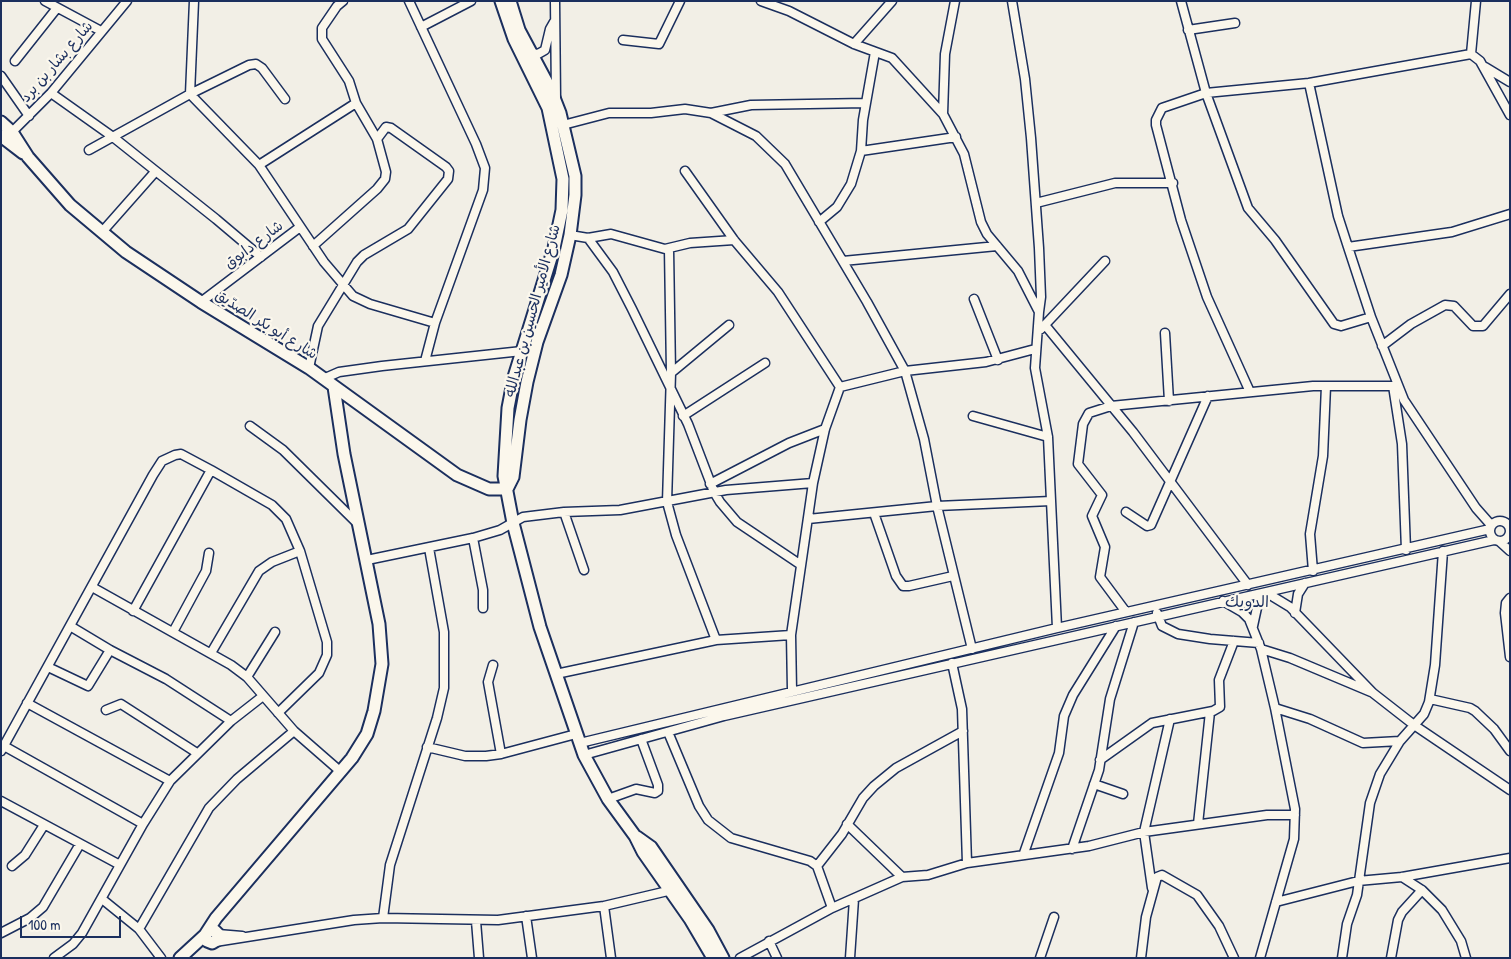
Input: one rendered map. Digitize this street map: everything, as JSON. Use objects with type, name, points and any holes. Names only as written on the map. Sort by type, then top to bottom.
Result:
[{"type":"street","points":[[45,1],[101,31]]},
{"type":"street","name":"شارع بشار بن برد","points":[[6,136],[51,93],[127,1]]},
{"type":"street","points":[[194,1],[190,94],[259,165],[342,286],[353,296],[363,301],[435,323]]},
{"type":"street","points":[[409,1],[476,144],[485,173],[483,190],[435,323],[425,361]]},
{"type":"street","points":[[420,27],[471,1]]},
{"type":"street","name":"شارع الأمير الحسين بن عبدالله","points":[[501,1],[544,97],[563,150],[575,176],[575,194],[570,235],[561,275],[537,342],[521,411],[513,477],[507,489]]},
{"type":"street","name":"شارع الأمير الحسين بن عبدالله","points":[[510,1],[515,32],[530,53],[556,101],[564,125],[562,210],[554,248],[522,351],[508,408],[504,476],[512,523],[526,581],[584,755],[608,799],[635,836],[643,852],[708,930],[723,958]]},
{"type":"street","points":[[555,1],[554,22],[557,34],[556,101]]},
{"type":"street","points":[[623,40],[659,44],[680,1]]},
{"type":"street","points":[[760,1],[789,11],[854,44],[896,62],[943,114],[956,137],[968,167],[981,222],[997,246],[1018,271],[1039,312]]},
{"type":"street","points":[[854,44],[892,1]]},
{"type":"street","points":[[943,114],[945,54],[955,1]]},
{"type":"street","points":[[1012,1],[1025,79],[1036,203],[1041,297],[1035,349],[1036,379],[1048,437],[1057,628]]},
{"type":"street","points":[[1181,1],[1206,93],[1251,213],[1275,240],[1334,324],[1341,326],[1371,317]]},
{"type":"street","points":[[1471,54],[1476,1]]},
{"type":"street","points":[[313,246],[384,179],[386,166],[376,140],[356,103],[346,75],[321,36],[322,28],[338,3]]},
{"type":"street","points":[[15,61],[56,8]]},
{"type":"street","points":[[530,53],[538,54],[545,50],[550,29],[554,22]]},
{"type":"street","points":[[1188,30],[1235,23]]},
{"type":"street","points":[[819,222],[843,199],[851,184],[861,150],[874,52]]},
{"type":"street","points":[[1471,54],[1483,66],[1510,82]]},
{"type":"street","points":[[1250,392],[1207,297],[1181,220],[1156,120],[1162,108],[1167,104],[1206,93],[1309,83],[1471,54]]},
{"type":"street","points":[[89,150],[190,94],[252,64],[262,68],[285,99]]},
{"type":"street","points":[[1483,66],[1510,116]]},
{"type":"street","points":[[1,76],[28,116]]},
{"type":"street","points":[[1309,83],[1338,216],[1395,386],[1402,444],[1406,550]]},
{"type":"street","points":[[51,93],[113,137],[261,257]]},
{"type":"street","points":[[259,165],[356,103]]},
{"type":"street","points":[[711,113],[751,105],[866,103]]},
{"type":"street","points":[[564,125],[609,113],[651,113],[684,108],[711,113],[748,130],[779,156],[843,261],[905,371],[922,431],[937,506],[972,649]]},
{"type":"street","name":"شارع أبو بكر الصدّيق","points":[[1,122],[6,136],[28,157],[70,205],[148,267],[309,368],[457,475],[489,489],[507,489]]},
{"type":"street","points":[[309,368],[318,326],[360,258],[408,229],[446,184],[449,176],[448,168],[391,128],[386,127],[376,140]]},
{"type":"street","points":[[861,150],[956,137]]},
{"type":"street","points":[[685,171],[734,240],[778,292],[840,387]]},
{"type":"street","points":[[102,232],[155,172]]},
{"type":"street","points":[[1036,203],[1115,183],[1172,183]]},
{"type":"street","points":[[1348,248],[1452,232],[1510,214]]},
{"type":"street","name":"شارع دابوق","points":[[201,302],[300,227]]},
{"type":"street","points":[[570,235],[588,238],[611,234],[669,249],[690,243],[734,240]]},
{"type":"street","points":[[588,238],[613,272],[683,416],[714,492],[737,522],[801,565]]},
{"type":"street","points":[[843,261],[997,246]]},
{"type":"street","points":[[669,249],[672,373],[667,502],[676,535],[716,640]]},
{"type":"street","points":[[1037,333],[1105,261]]},
{"type":"street","points":[[1382,346],[1411,324],[1445,305],[1454,306],[1473,326],[1483,326],[1510,294]]},
{"type":"street","points":[[974,299],[998,360]]},
{"type":"street","points":[[672,373],[729,325]]},
{"type":"street","points":[[1045,325],[1112,406],[1248,585]]},
{"type":"street","points":[[1165,333],[1169,400]]},
{"type":"street","points":[[840,387],[905,371],[998,360],[1035,349]]},
{"type":"street","points":[[323,378],[339,372],[522,351]]},
{"type":"street","points":[[683,416],[765,363]]},
{"type":"street","points":[[1313,571],[1310,534],[1323,456],[1326,386]]},
{"type":"street","points":[[1126,612],[1100,577],[1105,547],[1092,516],[1102,495],[1078,464],[1085,417],[1093,411],[1112,406],[1208,396],[1326,386],[1395,386]]},
{"type":"street","points":[[1395,386],[1490,527],[1496,540],[1510,551]]},
{"type":"street","points":[[181,957],[212,936],[225,908],[342,772],[359,748],[374,711],[380,678],[379,624],[368,560],[344,454],[334,387]]},
{"type":"street","points":[[792,690],[791,635],[813,483],[825,429],[840,387]]},
{"type":"street","points":[[1126,512],[1147,526],[1151,525],[1171,484],[1208,396]]},
{"type":"street","points":[[973,416],[1048,437]]},
{"type":"street","points":[[250,426],[283,450],[361,527]]},
{"type":"street","points":[[710,484],[789,443],[825,429]]},
{"type":"street","points":[[479,486],[491,484],[497,478],[505,447]]},
{"type":"street","points":[[143,824],[3,748],[162,461],[167,457],[181,454],[212,470],[280,511],[286,519],[300,551],[327,642],[327,655],[319,673],[278,713]]},
{"type":"street","points":[[133,611],[212,470]]},
{"type":"street","points":[[368,560],[473,538],[500,530],[523,517],[564,512],[620,510],[714,492],[813,483]]},
{"type":"street","points":[[479,486],[495,495],[510,511]]},
{"type":"street","points":[[808,519],[937,506],[1051,501]]},
{"type":"street","points":[[564,512],[584,570]]},
{"type":"street","points":[[874,512],[896,576],[903,586],[954,576]]},
{"type":"street","points":[[427,747],[465,756],[501,754],[817,685],[1126,612],[1406,550],[1490,527],[1498,521],[1507,522],[1509,528],[1509,536],[1496,540],[1329,576],[1264,593],[820,694],[584,755]]},
{"type":"street","points":[[473,538],[483,590],[483,608]]},
{"type":"street","points":[[383,918],[390,866],[444,688],[444,632],[429,548]]},
{"type":"street","points":[[210,653],[258,571],[272,562],[300,551]]},
{"type":"street","points":[[1342,958],[1347,924],[1357,895],[1372,797],[1380,774],[1400,741],[1424,714],[1430,699],[1435,665],[1443,551]]},
{"type":"street","points":[[173,632],[206,571],[208,553]]},
{"type":"street","points":[[1328,567],[1329,576]]},
{"type":"street","points":[[1296,613],[1298,594],[1305,583]]},
{"type":"street","points":[[92,587],[210,653],[246,677],[294,730],[342,772]]},
{"type":"street","points":[[1264,593],[1283,601],[1373,693],[1414,725],[1510,790]]},
{"type":"street","points":[[1253,627],[1264,593]]},
{"type":"street","points":[[1510,598],[1506,603],[1504,614],[1510,657]]},
{"type":"street","points":[[1223,601],[1242,612],[1253,627],[1260,646],[1275,708],[1295,815],[1294,839],[1260,958]]},
{"type":"street","points":[[1155,606],[1164,628],[1178,634],[1260,646],[1373,693]]},
{"type":"street","points":[[1072,848],[1094,784],[1110,699],[1134,622]]},
{"type":"street","points":[[70,626],[110,650],[166,679],[231,721]]},
{"type":"street","points":[[1024,854],[1059,753],[1064,716],[1073,695],[1116,626]]},
{"type":"street","points":[[246,677],[275,632]]},
{"type":"street","points":[[556,674],[716,640],[791,635]]},
{"type":"street","points":[[1100,760],[1149,724],[1210,712],[1220,706],[1219,680],[1234,641]]},
{"type":"street","points":[[48,667],[88,686],[110,650]]},
{"type":"street","points":[[952,663],[962,709],[967,863]]},
{"type":"street","points":[[493,664],[488,682],[501,754]]},
{"type":"street","points":[[817,685],[820,694]]},
{"type":"street","points":[[54,958],[73,944],[102,899],[143,824],[170,781],[231,721],[263,696]]},
{"type":"street","points":[[1430,699],[1470,708],[1475,711],[1494,729],[1510,751]]},
{"type":"street","points":[[27,703],[170,781]]},
{"type":"street","points":[[106,710],[121,704],[197,753]]},
{"type":"street","points":[[1275,708],[1310,719],[1363,743],[1400,741]]},
{"type":"street","points":[[1198,824],[1210,712]]},
{"type":"street","points":[[1153,891],[1144,832],[1170,719]]},
{"type":"street","points":[[139,930],[209,808],[237,779],[294,730]]},
{"type":"street","points":[[817,866],[848,824],[863,798],[881,780],[896,768],[963,731]]},
{"type":"street","points":[[668,732],[700,806],[715,827],[731,838],[794,854],[817,866],[832,908]]},
{"type":"street","points":[[608,799],[636,789],[658,791],[658,784],[642,740]]},
{"type":"street","points":[[1094,784],[1123,794]]},
{"type":"street","points":[[1,800],[120,865]]},
{"type":"street","points":[[740,958],[832,908],[902,877],[928,875],[967,863],[1072,848],[1144,832],[1267,815],[1295,815]]},
{"type":"street","points":[[12,866],[25,855],[44,824]]},
{"type":"street","points":[[848,824],[902,877]]},
{"type":"street","points":[[1,933],[30,918],[43,907],[80,844]]},
{"type":"street","points":[[1276,902],[1358,881],[1402,876],[1510,858]]},
{"type":"street","points":[[1141,958],[1146,917],[1158,877],[1162,875],[1194,892],[1218,926],[1234,958]]},
{"type":"street","points":[[1402,876],[1422,890],[1442,910],[1454,927],[1466,958]]},
{"type":"street","points":[[212,936],[252,937],[354,920],[383,918],[476,920],[526,916],[604,906],[675,889]]},
{"type":"street","name":"شارع الأمير الحسين بن عبدالله","points":[[675,889],[713,958]]},
{"type":"street","points":[[1391,958],[1398,920],[1402,912],[1422,890]]},
{"type":"street","points":[[102,899],[139,930],[162,958]]},
{"type":"street","points":[[850,958],[854,899]]},
{"type":"street","points":[[604,906],[611,958]]},
{"type":"street","points":[[526,916],[532,958]]},
{"type":"street","points":[[1040,958],[1054,917]]},
{"type":"street","points":[[476,920],[479,958]]},
{"type":"street","points":[[769,942],[777,958]]},
{"type":"district","name":"الدويك","points":[[1247,603]]}]
